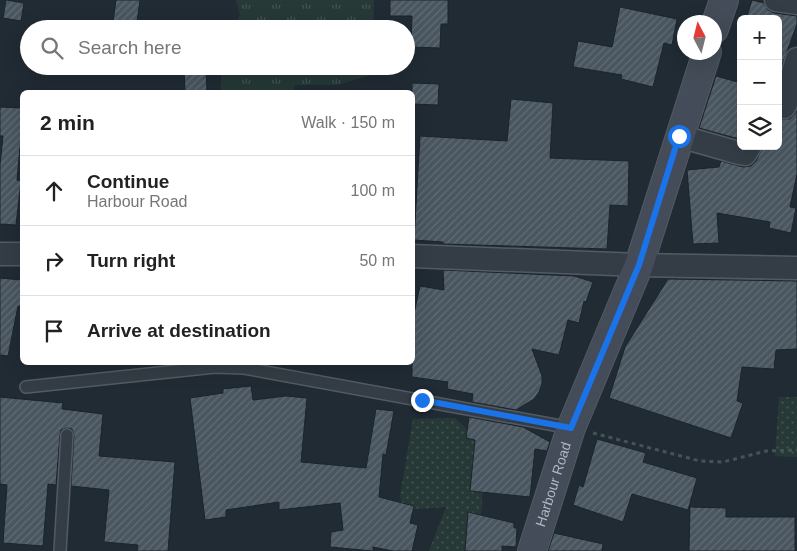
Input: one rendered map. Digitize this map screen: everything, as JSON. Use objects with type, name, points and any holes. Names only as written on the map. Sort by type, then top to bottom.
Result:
[{"type":"street","points":[[719,15],[724,0]]},
{"type":"street","points":[[776,0],[797,3]]},
{"type":"street","points":[[782,106],[786,104],[793,83],[797,59]]},
{"type":"street","name":"Harbour Road","points":[[532,551],[571,428],[639,265],[704,60]]},
{"type":"street","points":[[679,136],[739,153],[745,154],[748,150]]},
{"type":"street","points":[[0,254],[20,254]]},
{"type":"street","points":[[415,256],[639,265],[797,268]]},
{"type":"lane","points":[[26,387],[215,367],[244,368],[571,428]]},
{"type":"lane","points":[[60,551],[67,435]]},
{"type":"path","points":[[571,428],[700,460],[723,462],[766,451],[797,450]]},
{"type":"green space","points":[[236,0],[374,0],[373,20],[238,20],[240,14]]},
{"type":"green space","points":[[221,75],[371,75],[337,85],[295,85],[294,90],[221,90]]},
{"type":"green space","points":[[779,397],[797,397],[797,457],[775,456]]},
{"type":"green space","points":[[455,418],[483,445],[482,505],[476,551],[429,551],[446,507],[403,510],[400,496],[413,419]]},
{"type":"building","points":[[6,0],[24,3],[20,21],[3,18]]},
{"type":"building","points":[[116,0],[140,0],[137,20],[113,20]]},
{"type":"building","points":[[390,0],[448,0],[448,24],[441,24],[440,48],[415,47],[415,20],[412,20],[412,16],[390,16]]},
{"type":"building","points":[[752,0],[764,3],[768,10],[774,13],[797,16],[797,24],[782,65],[782,15],[747,15]]},
{"type":"building","points":[[620,7],[677,19],[672,45],[664,43],[653,87],[621,79],[622,75],[573,67],[578,41],[612,47]]},
{"type":"building","points":[[184,75],[206,75],[207,90],[185,90]]},
{"type":"building","points":[[716,76],[737,82],[737,138],[699,128]]},
{"type":"building","points":[[412,83],[439,84],[438,105],[415,104],[415,90],[412,90]]},
{"type":"building","points":[[511,99],[553,103],[550,158],[629,161],[628,206],[610,205],[607,249],[443,244],[443,242],[415,240],[420,136],[507,141]]},
{"type":"building","points":[[0,107],[20,108],[20,148],[17,180],[20,181],[20,190],[16,225],[0,224],[0,165],[3,136],[0,136]]},
{"type":"building","points":[[797,111],[797,174],[790,207],[796,208],[791,233],[769,228],[770,222],[717,213],[719,243],[693,244],[687,170],[719,167],[721,161],[743,167],[751,166],[756,161],[761,150],[782,150],[782,119],[790,119]]},
{"type":"building","points":[[443,270],[574,276],[593,282],[586,302],[584,301],[579,323],[568,320],[559,355],[532,349],[542,376],[542,384],[534,399],[516,410],[472,402],[473,394],[447,389],[448,382],[412,377],[412,365],[415,365],[415,309],[420,286],[444,290]]},
{"type":"building","points":[[0,278],[20,280],[20,306],[18,306],[8,356],[0,355]]},
{"type":"building","points":[[668,279],[797,281],[797,349],[776,350],[774,369],[742,367],[737,401],[743,403],[731,438],[609,398],[625,347]]},
{"type":"building","points":[[251,386],[253,400],[286,396],[307,398],[301,462],[366,468],[376,409],[394,411],[386,455],[383,454],[379,497],[414,506],[410,523],[418,525],[412,551],[393,551],[373,547],[373,551],[330,547],[331,532],[343,530],[340,503],[279,510],[279,502],[226,510],[226,517],[205,520],[190,398],[223,393],[223,389]]},
{"type":"building","points":[[0,397],[63,403],[62,409],[103,414],[99,456],[175,462],[168,551],[137,551],[138,545],[104,542],[109,490],[71,486],[74,435],[72,429],[67,428],[61,430],[60,435],[56,485],[48,484],[43,546],[3,543],[7,485],[0,484]]},
{"type":"building","points":[[469,417],[523,427],[550,442],[547,451],[535,449],[530,497],[470,491],[475,440],[466,438]]},
{"type":"building","points":[[597,439],[646,453],[643,462],[697,478],[688,510],[632,494],[623,522],[573,505],[579,485],[583,487]]},
{"type":"building","points":[[690,507],[726,508],[726,517],[795,517],[795,551],[689,551]]},
{"type":"building","points":[[468,512],[514,523],[514,528],[517,528],[516,547],[502,546],[502,551],[465,551]]},
{"type":"building","points":[[554,533],[603,544],[602,551],[548,551]]},
{"type":"route","points":[[422,400],[571,428],[639,265],[679,136]]}]
